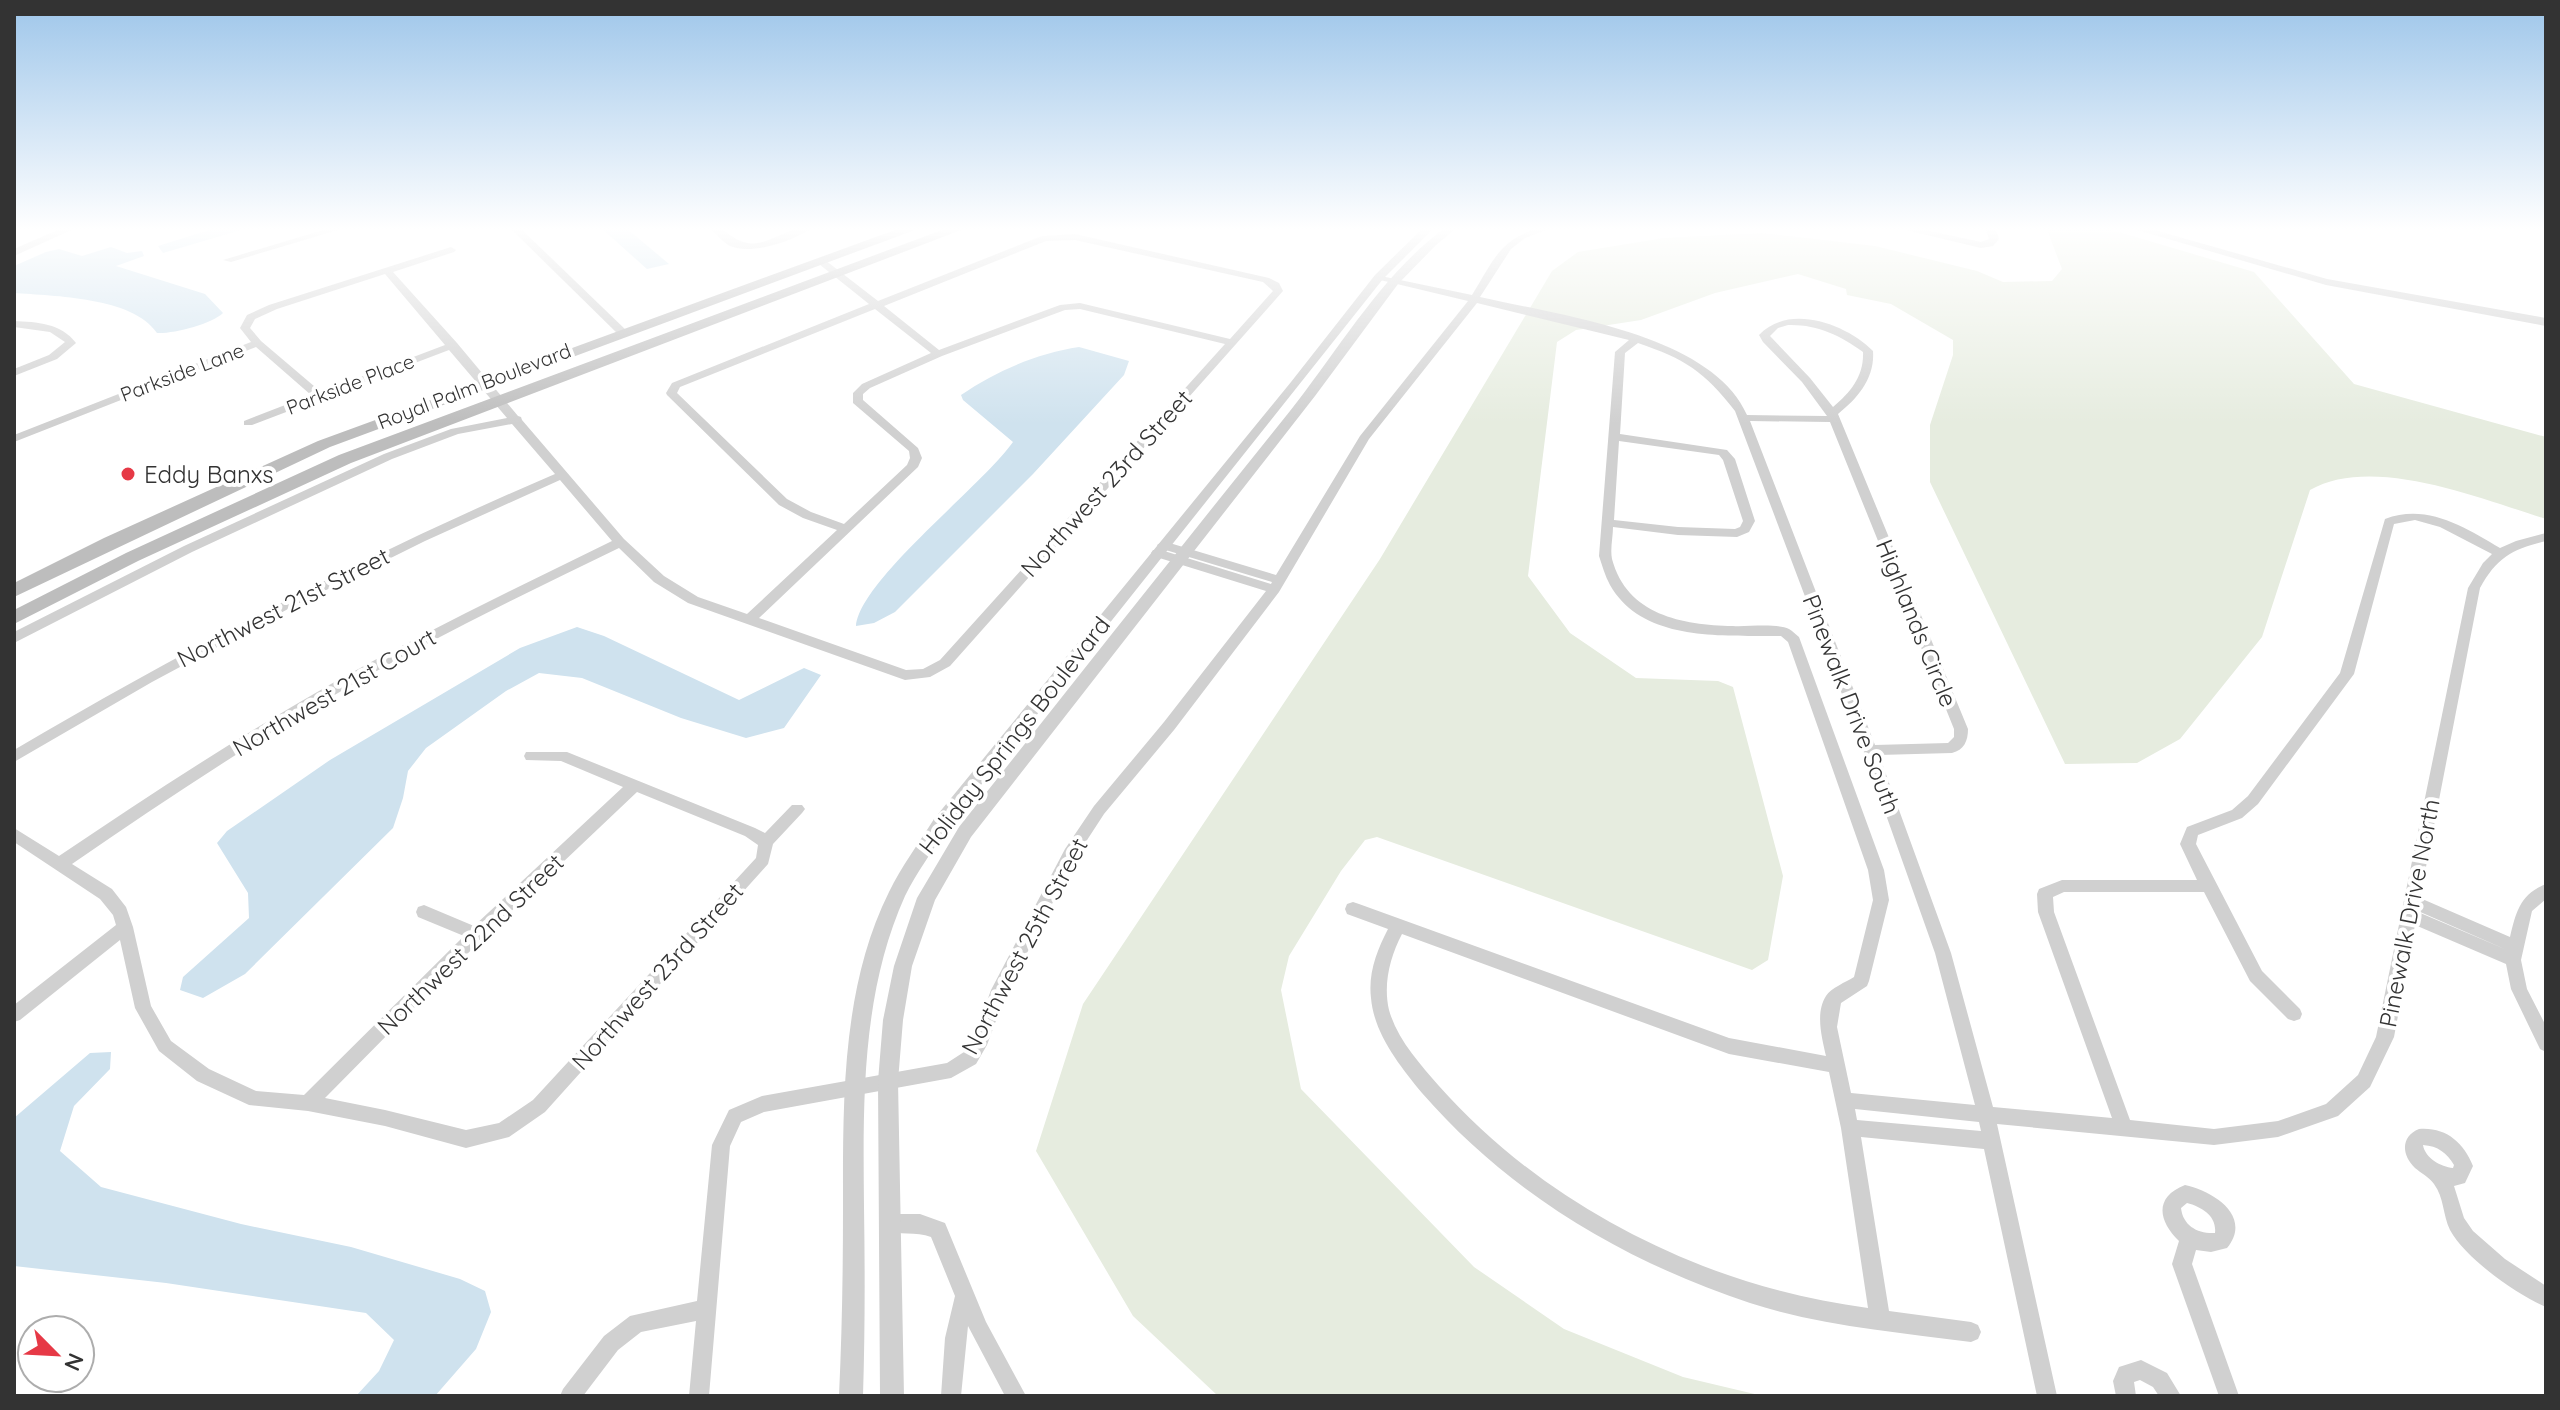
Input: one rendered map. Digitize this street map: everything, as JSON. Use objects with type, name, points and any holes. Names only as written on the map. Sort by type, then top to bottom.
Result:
[{"type":"main road","name":"Royal Palm Boulevard","points":[[14,591],[123,535],[298,455],[737,293]]},
{"type":"main road","name":"Royal Palm Boulevard","points":[[14,618],[132,557],[345,459],[786,293]]},
{"type":"street","name":"Parkside Lane","points":[[14,439],[257,343],[245,328],[251,317],[323,293]]},
{"type":"street","points":[[406,293],[620,542],[659,579],[693,600],[749,620],[912,467],[916,458],[914,450],[857,401],[858,393],[866,386],[938,354],[1064,307],[1080,306],[1231,342]]},
{"type":"street","points":[[582,293],[624,334]]},
{"type":"street","points":[[862,293],[938,354]]},
{"type":"street","name":"Northwest 23rd Street","points":[[875,303],[902,293]]},
{"type":"street","name":"Northwest 23rd Street","points":[[749,620],[905,675],[925,674],[945,663],[1276,293]]},
{"type":"street","name":"Holiday Springs Boulevard","points":[[851,1396],[854,1323],[853,1088],[872,965],[897,894],[940,824],[1160,549],[1375,293]]},
{"type":"street","name":"Holiday Springs Boulevard","points":[[892,1396],[888,1081],[903,966],[926,898],[965,832],[1314,390],[1378,293]]},
{"type":"street","name":"Pinewalk Drive South","points":[[1446,293],[1642,340],[1672,351],[1698,365],[1718,382],[1742,414],[1870,750],[1943,953],[1986,1114],[2047,1396]]},
{"type":"street","name":"Northwest 25th Street","points":[[707,1309],[721,1145],[735,1116],[762,1104],[951,1070],[970,1058],[981,1040],[997,995],[1070,853],[1099,810],[1169,726],[1277,585],[1364,438],[1394,397],[1459,321],[1477,293]]},
{"type":"street","points":[[2401,293],[2546,314]]},
{"type":"street","points":[[2410,293],[2546,322]]},
{"type":"street","points":[[845,529],[783,502],[671,393],[676,385],[875,303]]},
{"type":"street","name":"Highlands Circle","points":[[1832,414],[1855,395],[1870,360],[1868,351],[1857,342],[1813,323],[1799,321],[1769,329],[1764,335],[1768,342],[1806,380],[1832,414],[1961,729],[1961,739],[1952,748],[1870,750]]},
{"type":"street","points":[[14,324],[54,330],[69,338],[71,343],[66,350],[14,373]]},
{"type":"street","name":"Pinewalk Drive South","points":[[1642,340],[1620,364],[1605,556],[1608,568],[1627,598],[1642,611],[1674,628],[1784,632],[1794,640],[1876,870],[1881,900],[1861,981],[1833,999],[1828,1027],[1850,1128],[1880,1319]]},
{"type":"street","points":[[257,343],[318,395]]},
{"type":"street","name":"Parkside Place","points":[[248,423],[453,345]]},
{"type":"street","points":[[1742,414],[1832,414]]},
{"type":"street","points":[[14,638],[206,539],[326,485],[443,435],[465,428],[496,426],[517,419]]},
{"type":"street","points":[[1609,523],[1678,531],[1737,533],[1745,529],[1749,521],[1729,459],[1723,452],[1615,437]]},
{"type":"street","name":"Northwest 21st Street","points":[[14,757],[115,696],[316,587],[456,520],[562,475]]},
{"type":"street","points":[[2294,1014],[2256,976],[2188,844],[2192,831],[2237,814],[2253,800],[2347,674],[2389,522],[2398,517],[2434,521],[2498,552],[2546,537]]},
{"type":"street","name":"Northwest 21st Court","points":[[59,864],[248,740],[373,667],[620,542]]},
{"type":"street","points":[[1160,549],[1277,585]]},
{"type":"street","name":"Pinewalk Drive North","points":[[1986,1114],[2214,1137],[2278,1129],[2332,1110],[2364,1081],[2385,1037],[2474,588],[2483,570],[2498,552]]},
{"type":"street","points":[[531,756],[562,756],[750,832],[766,842]]},
{"type":"street","name":"Northwest 22nd Street","points":[[308,1103],[476,934],[634,786]]},
{"type":"street","name":"Northwest 23rd Street","points":[[308,1103],[385,1118],[466,1139],[503,1131],[539,1106],[763,860],[766,842],[797,809]]},
{"type":"street","points":[[14,834],[106,894],[120,912],[143,1008],[165,1046],[203,1075],[255,1099],[308,1103]]},
{"type":"street","points":[[2124,1128],[2046,912],[2045,894],[2062,886],[2208,886]]},
{"type":"street","points":[[2546,890],[2525,908],[2514,953],[2519,989],[2546,1044]]},
{"type":"street","points":[[2410,908],[2514,953]]},
{"type":"street","points":[[1353,909],[1729,1046],[1838,1066]]},
{"type":"street","points":[[424,912],[476,934]]},
{"type":"street","points":[[1398,925],[1385,949],[1378,973],[1379,1002],[1387,1026],[1403,1055],[1436,1096],[1494,1156],[1547,1196],[1682,1267],[1750,1293],[1813,1310],[1971,1332]]},
{"type":"street","points":[[14,1015],[125,927]]},
{"type":"street","points":[[1844,1100],[1986,1114]]},
{"type":"street","points":[[1850,1128],[1992,1141]]},
{"type":"street","points":[[2441,1176],[2458,1226],[2486,1257],[2546,1297]]},
{"type":"street","points":[[891,1223],[920,1223],[938,1230],[979,1329],[1016,1396]]},
{"type":"street","points":[[2190,1238],[2182,1264],[2229,1396]]},
{"type":"street","points":[[951,1396],[955,1338],[965,1295]]},
{"type":"street","points":[[570,1396],[611,1343],[637,1323],[707,1309],[699,1396]]},
{"type":"street","points":[[2126,1396],[2123,1381],[2126,1374],[2141,1370],[2160,1380],[2171,1396]]},
{"type":"shaded area","points":[[1539,293],[1716,293],[1641,320],[1576,330],[1557,342],[1528,576],[1570,633],[1636,678],[1718,681],[1733,687],[1783,876],[1768,960],[1752,970],[1377,837],[1365,840],[1341,871],[1289,956],[1281,990],[1301,1089],[1474,1267],[1564,1329],[1683,1377],[1763,1396],[1218,1396],[1133,1316],[1036,1151],[1083,1004],[1380,559]]},
{"type":"shaded area","points":[[2273,293],[2354,384],[2546,437],[2546,519],[2459,492],[2395,478],[2336,480],[2310,490],[2262,637],[2180,739],[2137,763],[2065,764],[1930,482],[1930,425],[1953,355],[1953,340],[1891,304],[1847,295]]},
{"type":"water","points":[[14,293],[201,293],[223,313],[192,328],[157,333],[146,321],[112,305],[70,297]]},
{"type":"water","points":[[1079,347],[1129,361],[1124,375],[1033,474],[895,612],[874,623],[856,626],[863,607],[899,559],[1013,442],[961,395],[1018,364]]},
{"type":"water","points":[[577,627],[604,636],[739,700],[804,668],[821,675],[784,728],[746,738],[681,718],[582,678],[539,673],[506,691],[426,748],[408,771],[393,828],[245,974],[203,998],[180,990],[183,977],[249,918],[248,893],[217,843],[227,831],[330,760],[520,648]]},
{"type":"water","points":[[111,1052],[110,1069],[74,1106],[60,1151],[101,1187],[241,1224],[351,1247],[460,1279],[485,1291],[491,1312],[476,1349],[435,1396],[356,1396],[379,1371],[394,1340],[366,1313],[166,1283],[14,1266],[14,1118],[90,1053]]},
{"type":"place","name":"Eddy Banxs","points":[[128,474]]}]
